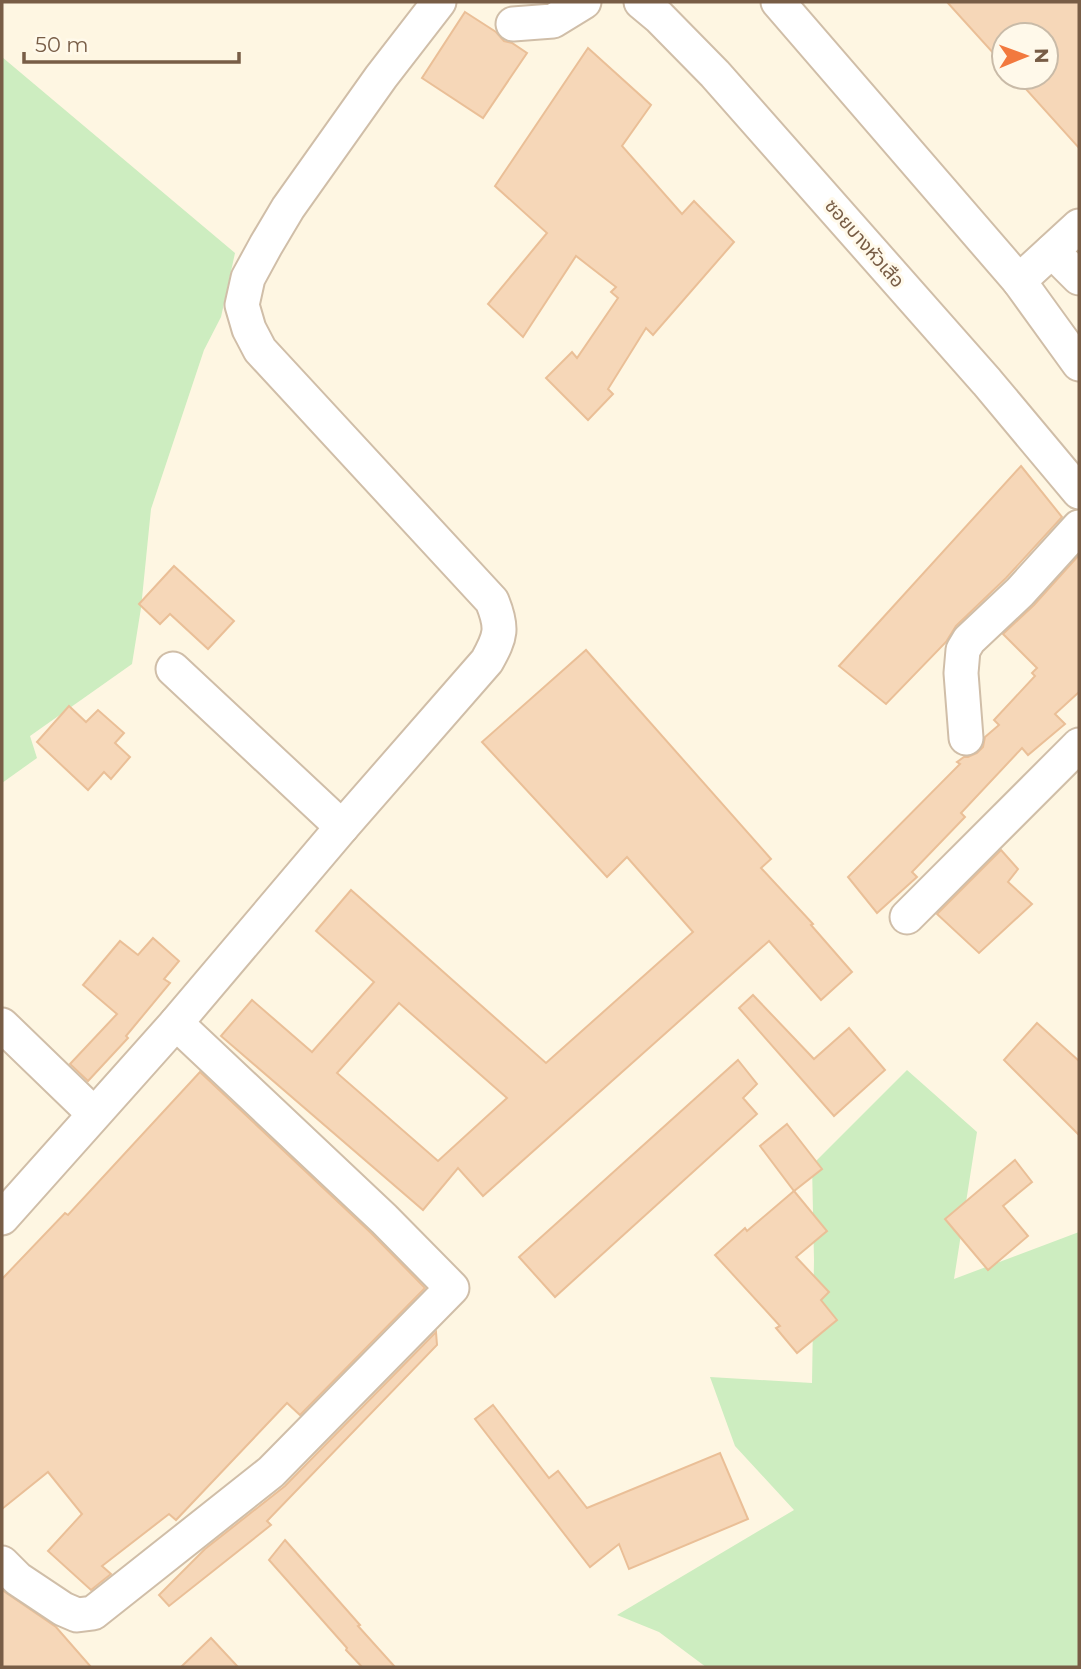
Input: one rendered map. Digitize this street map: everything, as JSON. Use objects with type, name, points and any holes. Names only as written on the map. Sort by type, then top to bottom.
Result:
[{"type":"street","points":[[2,1218],[176,1023],[487,661],[498,641],[499,618],[492,601],[260,350],[249,329],[242,305],[248,278],[288,208],[381,76],[439,2]]},
{"type":"street","points":[[513,24],[553,21],[583,2]]},
{"type":"street","name":"ซอยบางหัวเสือ","points":[[641,2],[715,74],[987,382],[1079,492]]},
{"type":"street","points":[[779,2],[1019,281],[1079,364]]},
{"type":"street","points":[[1019,281],[1079,226]]},
{"type":"street","points":[[1052,251],[1079,278]]},
{"type":"street","points":[[965,738],[962,650],[1079,527]]},
{"type":"street","points":[[173,669],[342,827]]},
{"type":"street","points":[[907,917],[1079,744]]},
{"type":"street","points":[[2,1563],[18,1579],[63,1609],[76,1615],[93,1613],[271,1472],[453,1288],[384,1219],[176,1023]]},
{"type":"street","points":[[2,1025],[94,1114]]},
{"type":"green space","points":[[2,57],[235,253],[221,317],[204,350],[151,509],[141,608],[132,664],[30,736],[37,758],[2,783]]},
{"type":"green space","points":[[907,1070],[977,1132],[954,1279],[1079,1232],[1079,1667],[706,1667],[659,1632],[617,1615],[794,1510],[735,1446],[710,1377],[812,1383],[812,1165]]},
{"type":"building","points":[[947,2],[1079,2],[1079,148],[1028,91],[1060,91],[1060,21],[990,21],[990,50]]},
{"type":"building","points":[[465,12],[496,32],[504,41],[527,53],[483,118],[422,78]]},
{"type":"building","points":[[588,48],[651,105],[622,146],[682,214],[694,201],[734,242],[653,335],[646,328],[608,389],[613,394],[588,420],[546,378],[572,352],[577,358],[618,298],[611,292],[616,287],[576,256],[523,337],[488,304],[547,233],[495,186]]},
{"type":"building","points":[[1021,466],[1062,517],[1006,578],[956,626],[946,642],[886,704],[839,666]]},
{"type":"building","points":[[1079,555],[1079,692],[1055,714],[1065,724],[1028,755],[1022,748],[961,813],[965,817],[912,872],[917,877],[877,913],[848,877],[960,764],[957,762],[977,753],[983,747],[985,737],[999,725],[994,720],[1035,676],[1032,673],[1037,668],[1003,634],[1034,605]]},
{"type":"building","points":[[174,566],[234,621],[208,649],[170,614],[160,624],[139,604]]},
{"type":"building","points":[[586,650],[771,859],[761,868],[813,924],[811,925],[852,972],[821,1000],[769,941],[483,1196],[458,1168],[423,1210],[221,1036],[252,1000],[312,1052],[374,982],[316,931],[351,890],[546,1063],[693,932],[627,857],[607,877],[482,742]],"holes":[[[399,1003],[507,1098],[438,1161],[337,1073]]]},
{"type":"building","points":[[69,706],[86,722],[98,710],[124,733],[115,743],[130,757],[111,779],[104,772],[88,790],[37,742]]},
{"type":"building","points":[[1001,850],[1018,869],[1008,882],[1032,904],[979,953],[937,914]]},
{"type":"building","points":[[153,938],[179,961],[164,979],[170,983],[126,1036],[128,1038],[88,1081],[70,1064],[117,1014],[83,985],[120,941],[138,955]]},
{"type":"building","points":[[753,995],[814,1059],[849,1028],[885,1070],[834,1116],[739,1008]]},
{"type":"building","points":[[1037,1023],[1079,1061],[1079,1135],[1004,1060]]},
{"type":"building","points":[[738,1060],[757,1084],[743,1098],[757,1114],[555,1297],[519,1257]]},
{"type":"building","points":[[200,1072],[371,1233],[425,1288],[300,1415],[287,1403],[176,1520],[169,1514],[102,1566],[111,1574],[91,1590],[48,1551],[82,1514],[48,1472],[2,1509],[2,1279],[65,1213],[68,1215]]},
{"type":"building","points":[[787,1124],[822,1169],[794,1191],[760,1146]]},
{"type":"building","points":[[1015,1160],[1032,1182],[1003,1206],[1028,1236],[988,1270],[945,1219]]},
{"type":"building","points":[[794,1191],[827,1231],[796,1257],[829,1292],[821,1300],[837,1320],[797,1353],[776,1328],[780,1326],[715,1255]]},
{"type":"building","points":[[436,1332],[437,1345],[267,1521],[271,1525],[169,1606],[159,1595],[205,1549],[285,1486]]},
{"type":"building","points":[[493,1405],[549,1478],[558,1471],[587,1508],[720,1453],[748,1519],[629,1569],[619,1544],[590,1567],[475,1419]]},
{"type":"building","points":[[285,1540],[395,1667],[362,1667],[346,1650],[269,1560]]},
{"type":"building","points":[[2,1590],[56,1627],[91,1667],[2,1667]]},
{"type":"building","points":[[211,1638],[238,1667],[181,1667]]}]
